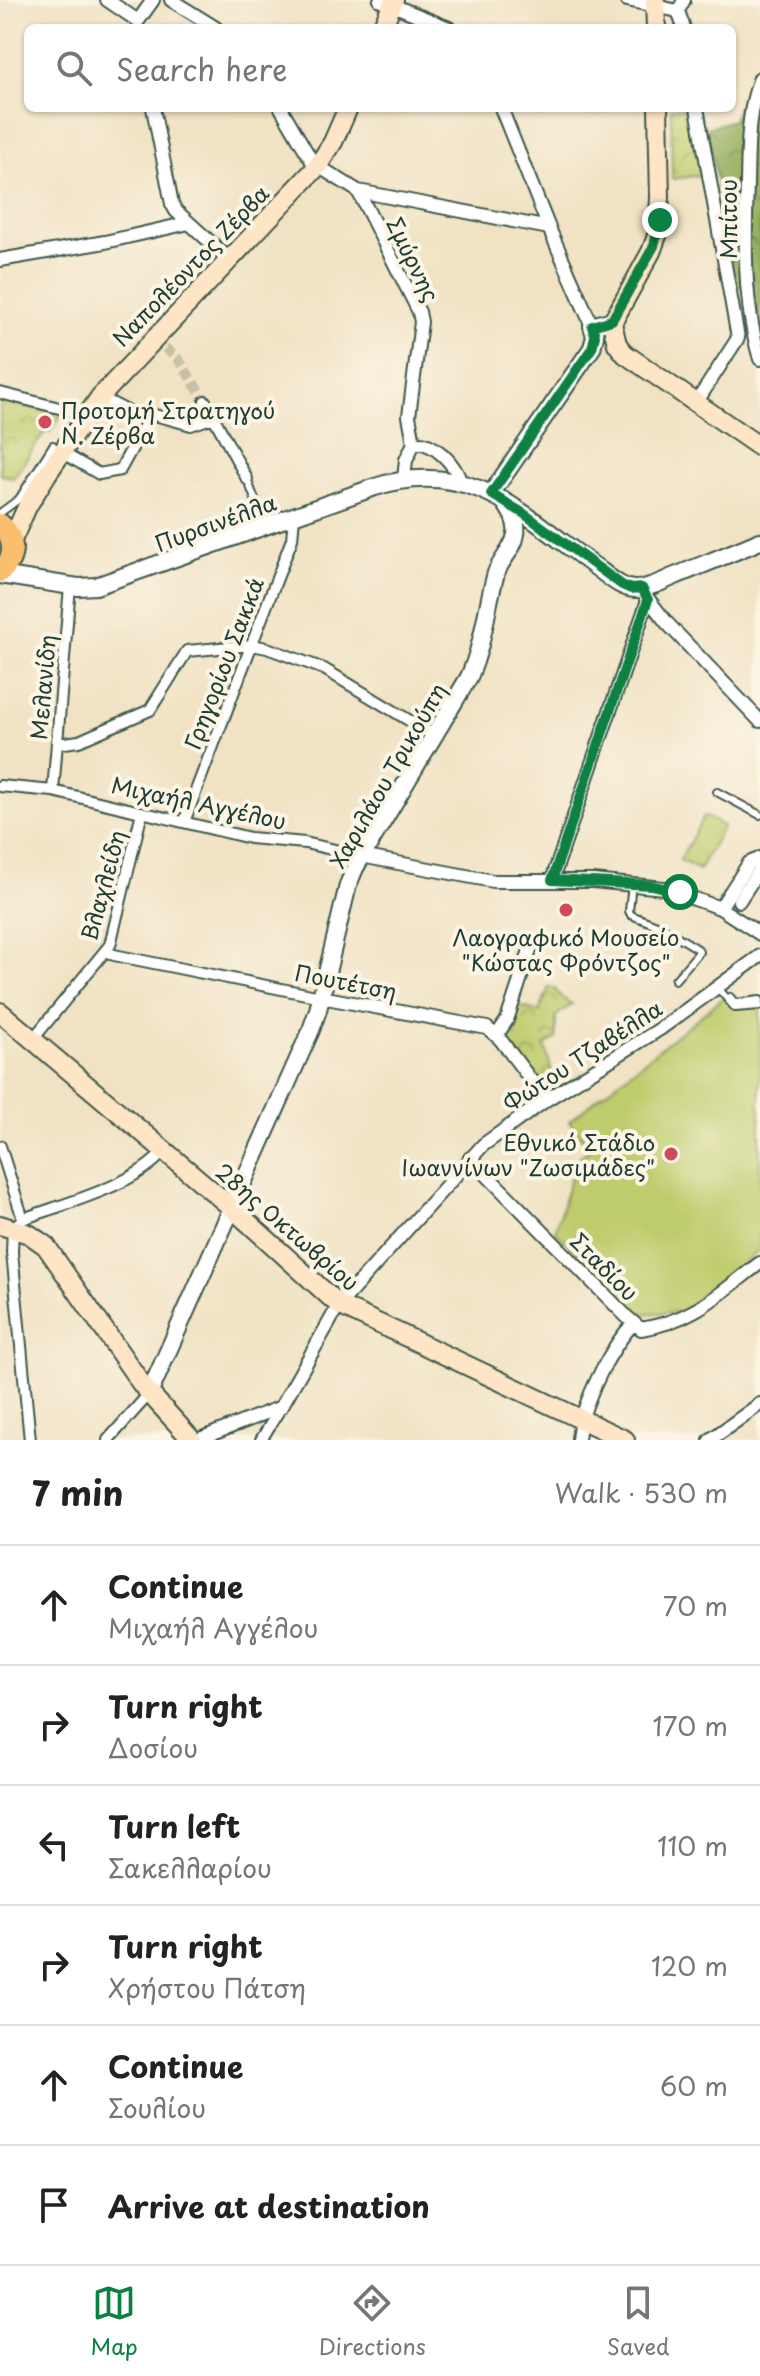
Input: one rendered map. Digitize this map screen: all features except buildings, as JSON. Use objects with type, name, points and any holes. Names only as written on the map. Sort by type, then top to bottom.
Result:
[{"type":"main road","points":[[383,24],[388,2]]},
{"type":"main road","points":[[655,3],[656,24]]},
{"type":"main road","name":"Ναπολέοντος Ζέρβα","points":[[5,553],[28,505],[100,397],[317,167],[346,112]]},
{"type":"main road","points":[[658,112],[658,233],[651,252],[612,320],[612,333],[628,356],[760,447]]},
{"type":"main road","name":"28ης Οκτωβρίου","points":[[0,1012],[231,1207],[339,1305],[625,1440]]},
{"type":"main road","points":[[12,1224],[46,1246],[149,1394],[195,1440]]},
{"type":"street","points":[[107,0],[138,24],[153,0]]},
{"type":"street","points":[[171,0],[210,24]]},
{"type":"street","points":[[627,0],[681,6]]},
{"type":"street","points":[[388,2],[440,24]]},
{"type":"street","name":"Μπίτου","points":[[760,78],[754,94],[749,128],[746,229],[748,301],[760,359]]},
{"type":"street","points":[[154,112],[170,199],[176,211],[229,259]]},
{"type":"street","points":[[283,112],[317,167],[358,191],[549,228]]},
{"type":"street","points":[[497,497],[593,346],[595,336],[503,112]]},
{"type":"street","points":[[696,403],[738,338],[698,112]]},
{"type":"street","name":"Σμύρνης","points":[[358,191],[419,312],[421,322],[409,416],[414,443]]},
{"type":"street","points":[[0,260],[105,242],[189,223]]},
{"type":"street","points":[[592,326],[612,320]]},
{"type":"street","points":[[574,377],[595,352],[617,344]]},
{"type":"street","points":[[0,393],[87,415]]},
{"type":"street","points":[[100,397],[129,412],[151,414],[191,425],[214,417]]},
{"type":"street","points":[[205,401],[247,479]]},
{"type":"street","points":[[61,452],[99,474],[120,470],[151,414]]},
{"type":"street","points":[[404,479],[406,460],[414,443],[421,442],[453,467],[460,481]]},
{"type":"street","name":"Πυρσινέλλα","points":[[5,553],[39,582],[83,588],[104,584],[375,487],[404,479],[437,478],[460,481],[497,497],[610,577],[645,594]]},
{"type":"street","name":"Χαριλάου Τρικούπη","points":[[149,1394],[311,1030],[348,885],[361,856],[435,736],[479,654],[496,576],[517,534],[515,521],[497,497]]},
{"type":"street","name":"Γρηγορίου Σακκά","points":[[184,822],[292,539],[294,517]]},
{"type":"street","points":[[552,880],[645,594],[760,541]]},
{"type":"street","name":"Μελανίδη","points":[[53,791],[70,586]]},
{"type":"street","points":[[645,594],[667,623],[760,721]]},
{"type":"street","points":[[57,744],[79,741],[150,710],[187,651],[252,645],[324,669],[435,736]]},
{"type":"street","name":"Μιχαήλ Αγγέλου","points":[[0,786],[53,791],[250,838],[319,846],[493,881],[632,883],[664,888],[720,908],[760,934]]},
{"type":"street","name":"Βλαχλείδη","points":[[33,1039],[112,941],[142,812]]},
{"type":"street","points":[[760,858],[759,870],[739,901],[720,908],[749,863],[760,858]]},
{"type":"street","points":[[739,901],[760,925]]},
{"type":"street","points":[[531,947],[507,1020],[497,1035],[546,1100]]},
{"type":"street","name":"Πουτέτση","points":[[106,951],[321,997],[483,1026],[497,1035]]},
{"type":"street","name":"Φώτου Τζαβέλλα","points":[[281,1407],[339,1305],[490,1139],[660,1029],[760,956]]},
{"type":"street","points":[[0,1146],[12,1224],[30,1440]]},
{"type":"street","points":[[12,1224],[127,1179],[148,1168],[164,1151]]},
{"type":"street","name":"Σταδίου","points":[[470,1158],[634,1323],[617,1341],[581,1419],[578,1440]]},
{"type":"street","points":[[634,1323],[638,1328],[645,1329],[688,1316],[760,1263]]},
{"type":"street","points":[[108,1440],[149,1394]]},
{"type":"street","points":[[710,1440],[760,1404]]},
{"type":"street","points":[[261,1440],[281,1407]]},
{"type":"street","points":[[195,1440],[281,1407]]},
{"type":"street","points":[[270,1427],[274,1440]]},
{"type":"lane","points":[[0,513],[19,499],[53,445],[61,452]]},
{"type":"lane","points":[[247,479],[266,527]]},
{"type":"lane","points":[[717,792],[760,815]]},
{"type":"lane","points":[[632,883],[631,915],[662,927],[698,949],[699,952],[675,980]]},
{"type":"lane","points":[[719,987],[735,1008],[760,1003]]},
{"type":"green space","points":[[760,79],[760,335],[751,286],[736,287],[707,128],[733,120],[749,80]]},
{"type":"green space","points":[[671,112],[692,112],[703,175],[672,179]]},
{"type":"green space","points":[[0,400],[62,415],[49,433],[45,432],[13,478],[0,474]]},
{"type":"green space","points":[[704,816],[723,826],[699,870],[680,860]]},
{"type":"green space","points":[[549,987],[572,1004],[556,1016],[556,1039],[545,1045],[555,1085],[545,1095],[504,1039],[516,1005],[539,1012]]},
{"type":"green space","name":"Εθνικό Στάδιο Ιωαννίνων \"Ζωσιμάδες\"","points":[[723,998],[760,1003],[760,1250],[682,1312],[635,1314],[555,1231],[576,1160],[590,1149],[569,1121]]},
{"type":"tunnel","points":[[154,338],[179,360],[205,401]]},
{"type":"place","name":"Προτομή Στρατηγού Ν. Ζέρβα","points":[[45,422]]},
{"type":"place","name":"Λαογραφικό Μουσείο \"Κώστας Φρόντζος\"","points":[[566,910]]},
{"type":"place","name":"Εθνικό Στάδιο Ιωαννίνων \"Ζωσιμάδες\"","points":[[671,1154]]},
{"type":"route","points":[[660,220],[654,246],[612,320],[592,326],[595,336],[592,348],[491,494],[523,513],[622,585],[631,589],[642,588],[648,600],[552,880],[651,885],[680,892]]}]
